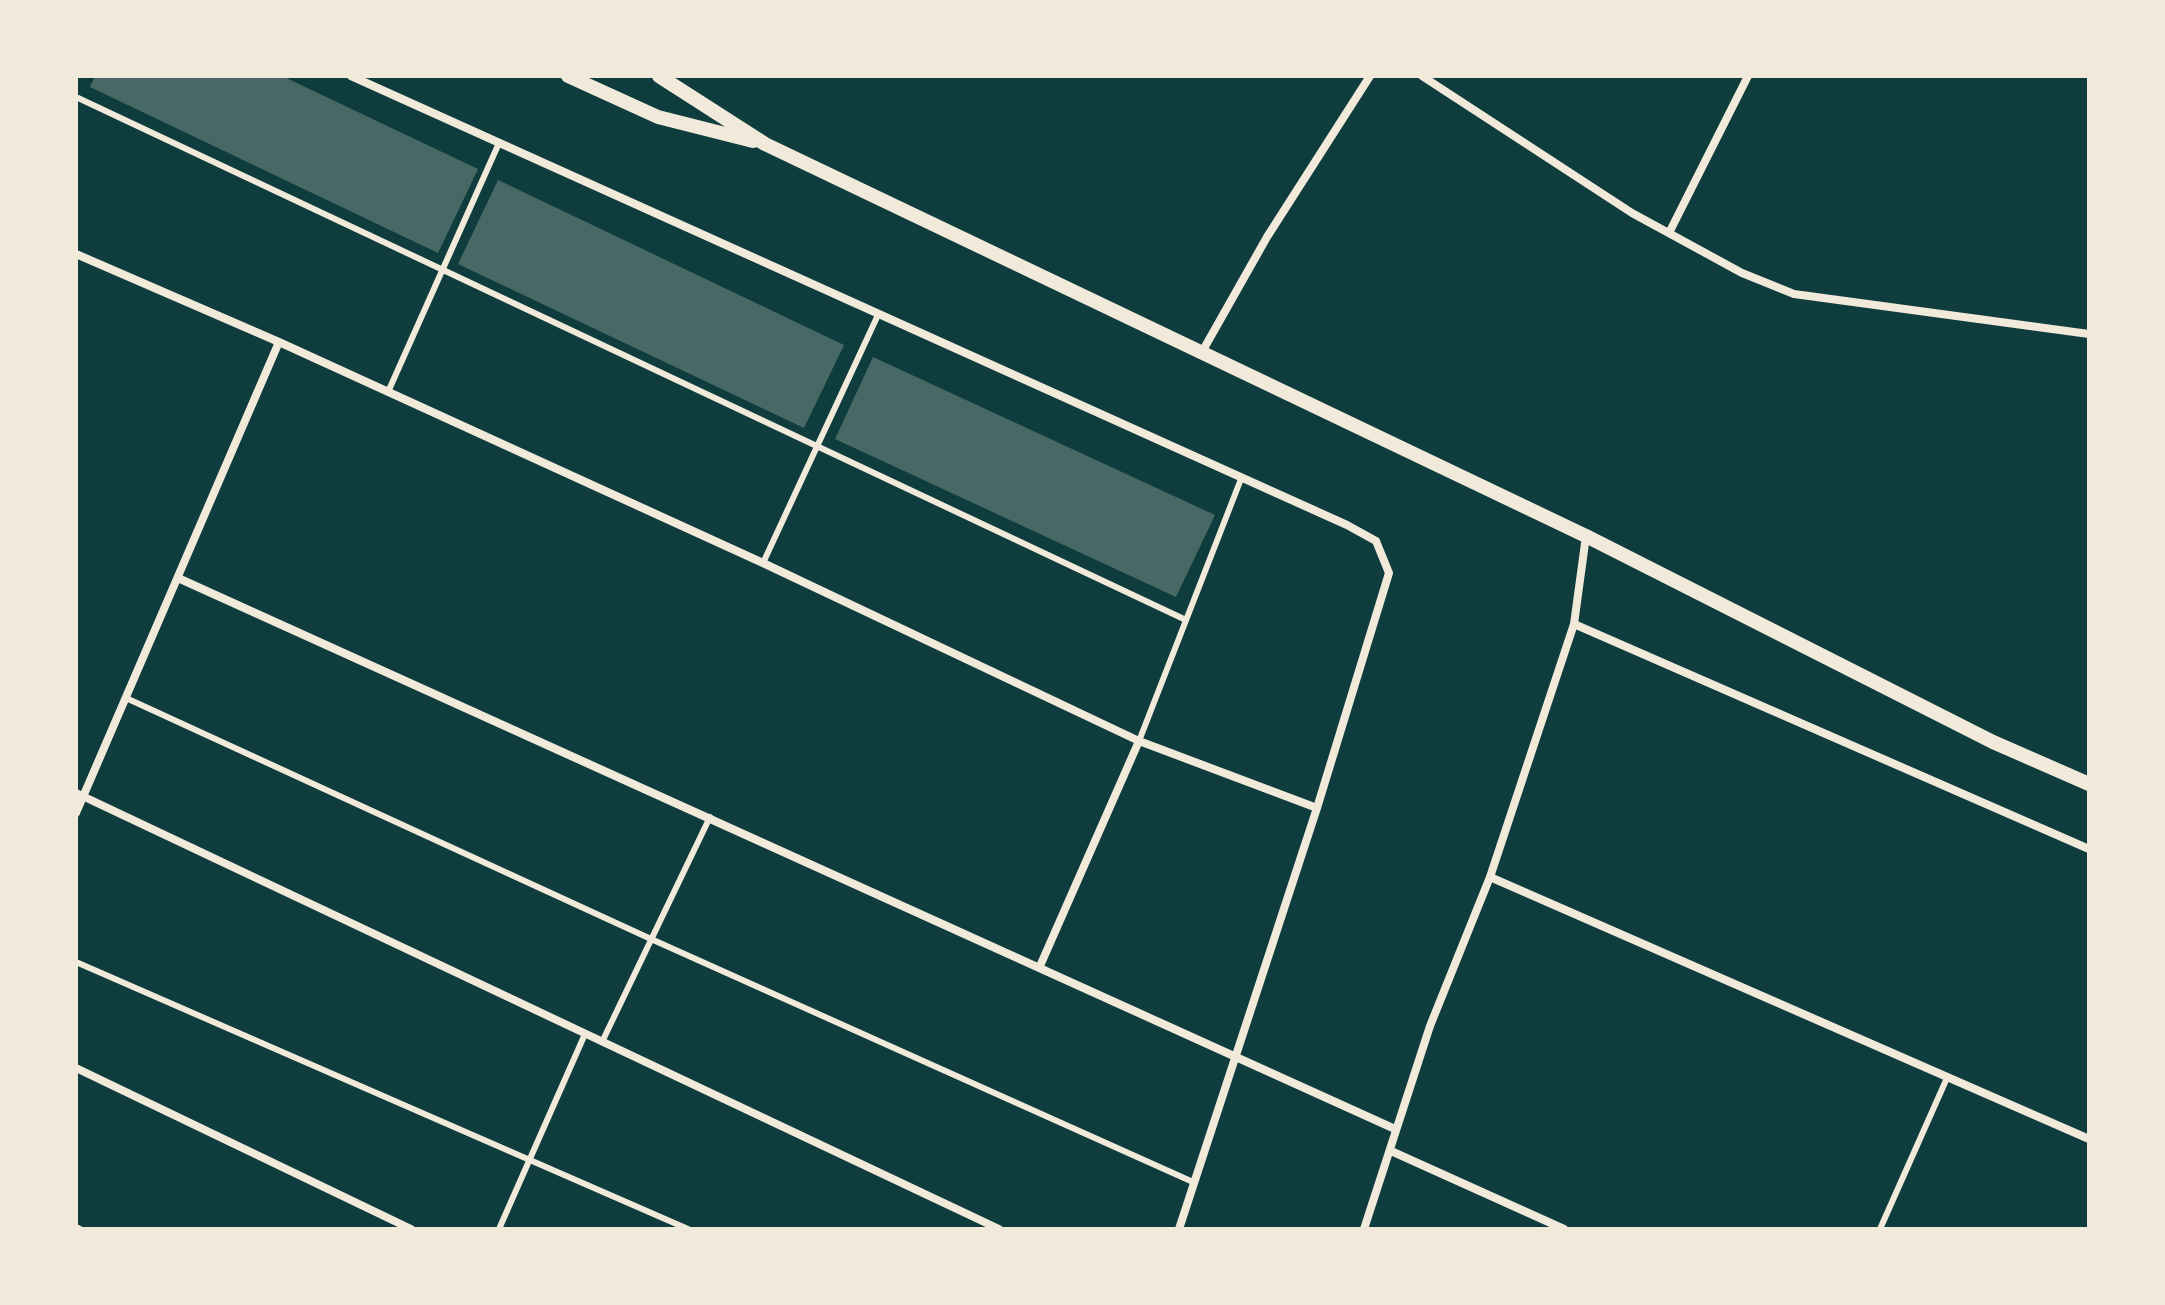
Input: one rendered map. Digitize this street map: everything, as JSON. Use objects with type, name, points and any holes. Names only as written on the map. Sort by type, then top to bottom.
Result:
[{"type":"street","points":[[351,76],[1347,525],[1376,541],[1389,573],[1317,808],[1179,1229]]},
{"type":"street","points":[[568,76],[658,117],[765,144]]},
{"type":"street","points":[[659,76],[765,144],[1586,536],[1993,742],[2089,784]]},
{"type":"street","points":[[1202,352],[1267,237],[1370,76]]},
{"type":"street","points":[[1422,76],[1632,213],[1742,273],[1794,294],[2089,334]]},
{"type":"street","points":[[1669,233],[1748,76]]},
{"type":"street","points":[[76,254],[279,342],[763,563],[1139,741],[1317,808]]},
{"type":"street","points":[[76,813],[80,794],[126,698],[279,342]]},
{"type":"street","points":[[1364,1229],[1430,1026],[1490,877],[1574,624],[1586,536]]},
{"type":"street","points":[[178,578],[1395,1129]]},
{"type":"street","points":[[1574,624],[2089,849]]},
{"type":"street","points":[[1040,966],[1139,741]]},
{"type":"street","points":[[80,794],[999,1229]]},
{"type":"street","points":[[1490,877],[2089,1139]]},
{"type":"street","points":[[76,1068],[411,1229]]},
{"type":"street","points":[[1391,1151],[1564,1229]]},
{"type":"lane","points":[[76,97],[1186,620]]},
{"type":"lane","points":[[388,392],[499,143]]},
{"type":"lane","points":[[763,563],[878,315]]},
{"type":"lane","points":[[1139,741],[1241,479]]},
{"type":"lane","points":[[126,698],[651,939],[1193,1182]]},
{"type":"lane","points":[[602,1042],[710,817]]},
{"type":"lane","points":[[76,962],[688,1229]]},
{"type":"lane","points":[[499,1229],[585,1034]]},
{"type":"lane","points":[[1880,1229],[1947,1078]]},
{"type":"building","points":[[95,76],[282,76],[478,169],[438,253],[90,87]]},
{"type":"building","points":[[498,180],[844,345],[804,428],[458,264]]},
{"type":"building","points":[[873,357],[1215,515],[1176,597],[835,439]]}]
